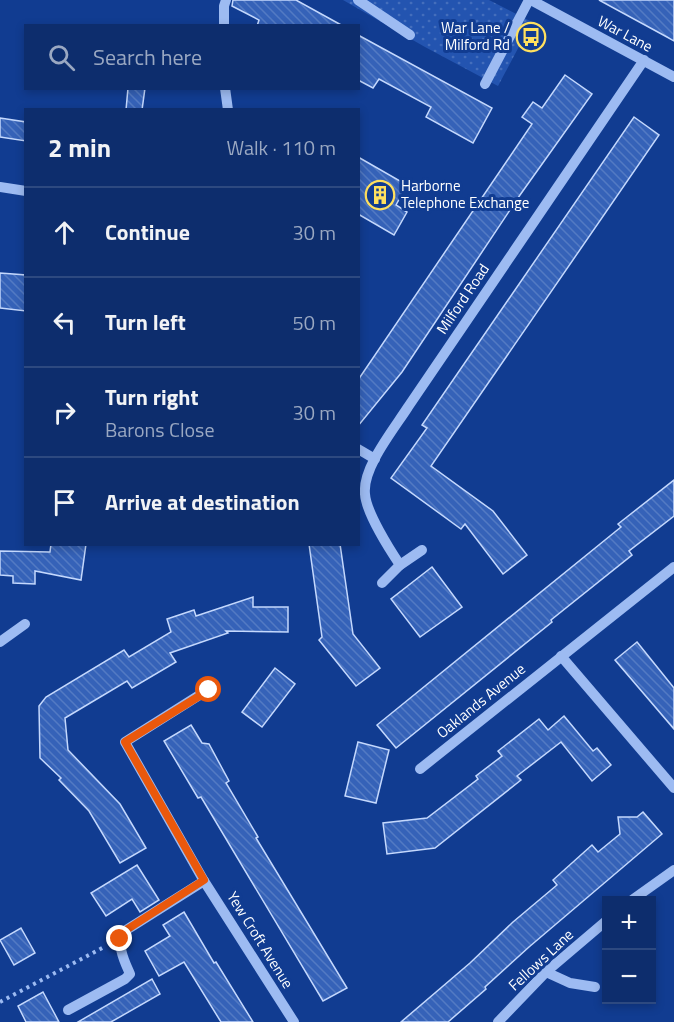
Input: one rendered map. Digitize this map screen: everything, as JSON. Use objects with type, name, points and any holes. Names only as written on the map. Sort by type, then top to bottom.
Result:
[{"type":"street","points":[[224,24],[226,0]]},
{"type":"street","points":[[358,0],[410,35]]},
{"type":"street","points":[[485,84],[530,0]]},
{"type":"street","name":"War Lane","points":[[530,0],[674,77]]},
{"type":"street","name":"Milford Road","points":[[400,566],[362,497],[375,459],[644,60]]},
{"type":"street","points":[[225,90],[228,108]]},
{"type":"street","points":[[0,187],[24,191]]},
{"type":"street","points":[[360,450],[375,459]]},
{"type":"street","points":[[382,583],[422,550]]},
{"type":"street","name":"Oaklands Avenue","points":[[420,769],[674,567]]},
{"type":"street","points":[[0,642],[25,624]]},
{"type":"street","points":[[561,656],[674,788]]},
{"type":"street","name":"Yew Croft Avenue","points":[[209,690],[125,742],[204,880],[294,1022]]},
{"type":"street","points":[[638,896],[674,870]]},
{"type":"street","points":[[68,1010],[125,979],[130,974],[122,953],[120,939],[123,932],[204,880]]},
{"type":"street","name":"Fellows Lane","points":[[498,1022],[546,972],[602,924]]},
{"type":"street","points":[[546,972],[570,982],[595,987]]},
{"type":"path","points":[[0,1002],[120,939]]},
{"type":"shaded area","points":[[343,0],[489,0],[532,22],[498,86]]},
{"type":"building","points":[[233,0],[296,0],[339,24],[258,24],[259,20],[232,6]]},
{"type":"building","points":[[599,0],[674,0],[674,41],[667,37]]},
{"type":"building","points":[[360,36],[492,108],[473,143],[426,117],[431,107],[379,79],[373,88],[360,81]]},
{"type":"building","points":[[565,75],[592,94],[520,195],[402,372],[360,424],[360,377],[532,124],[522,117],[533,102],[542,108]]},
{"type":"building","points":[[128,90],[145,90],[142,108],[126,108]]},
{"type":"building","points":[[634,117],[659,135],[431,466],[493,511],[527,555],[503,574],[465,524],[461,529],[391,478],[427,428],[422,425]]},
{"type":"building","points":[[0,118],[24,122],[24,141],[0,137]]},
{"type":"building","name":"Harborne Telephone Exchange","points":[[360,158],[407,185],[396,205],[407,212],[394,235],[360,215]]},
{"type":"building","points":[[0,273],[24,275],[24,311],[0,308]]},
{"type":"building","points":[[674,480],[674,516],[629,551],[632,555],[551,620],[552,622],[396,748],[377,725],[621,527],[618,524]]},
{"type":"building","points":[[51,546],[86,546],[81,580],[35,571],[35,584],[13,583],[13,576],[0,575],[0,551],[50,552]]},
{"type":"building","points":[[309,546],[340,546],[353,634],[380,668],[356,686],[319,640],[322,637]]},
{"type":"building","points":[[432,567],[462,607],[420,637],[391,599]]},
{"type":"building","points":[[253,597],[253,607],[288,607],[288,632],[226,631],[228,633],[170,653],[176,662],[132,688],[127,681],[65,718],[68,750],[120,804],[146,848],[120,863],[89,811],[59,780],[61,778],[40,758],[39,706],[46,697],[124,650],[129,657],[171,632],[167,619],[194,610],[196,616]]},
{"type":"building","points":[[637,642],[674,688],[674,729],[615,660]]},
{"type":"building","points":[[275,668],[295,684],[262,727],[242,712]]},
{"type":"building","points":[[564,716],[593,751],[597,748],[611,765],[592,781],[561,742],[517,776],[521,780],[435,848],[387,854],[383,823],[427,818],[478,779],[476,776],[502,756],[498,751],[539,719],[548,730]]},
{"type":"building","points":[[191,725],[202,743],[209,744],[229,781],[226,783],[258,837],[256,838],[347,988],[323,1001],[201,797],[198,798],[164,741]]},
{"type":"building","points":[[358,742],[389,750],[376,803],[345,796]]},
{"type":"building","points":[[643,812],[662,834],[529,947],[448,1022],[401,1022],[557,885],[553,880],[592,845],[598,852],[620,834],[618,817],[637,817]]},
{"type":"building","points":[[137,865],[159,900],[140,912],[132,899],[106,916],[91,893]]},
{"type":"building","points":[[184,912],[253,1022],[221,1022],[184,962],[159,976],[145,951],[170,936],[163,925]]},
{"type":"building","points":[[21,928],[35,953],[14,965],[0,940]]},
{"type":"building","points":[[152,979],[160,994],[111,1022],[78,1022]]},
{"type":"building","points":[[43,992],[59,1022],[26,1022],[18,1006]]},
{"type":"place","name":"War Lane / Milford Rd","points":[[531,37]]},
{"type":"place","name":"Harborne Telephone Exchange","points":[[380,195]]},
{"type":"route","points":[[120,939],[123,932],[204,880],[125,742],[209,690]]}]
